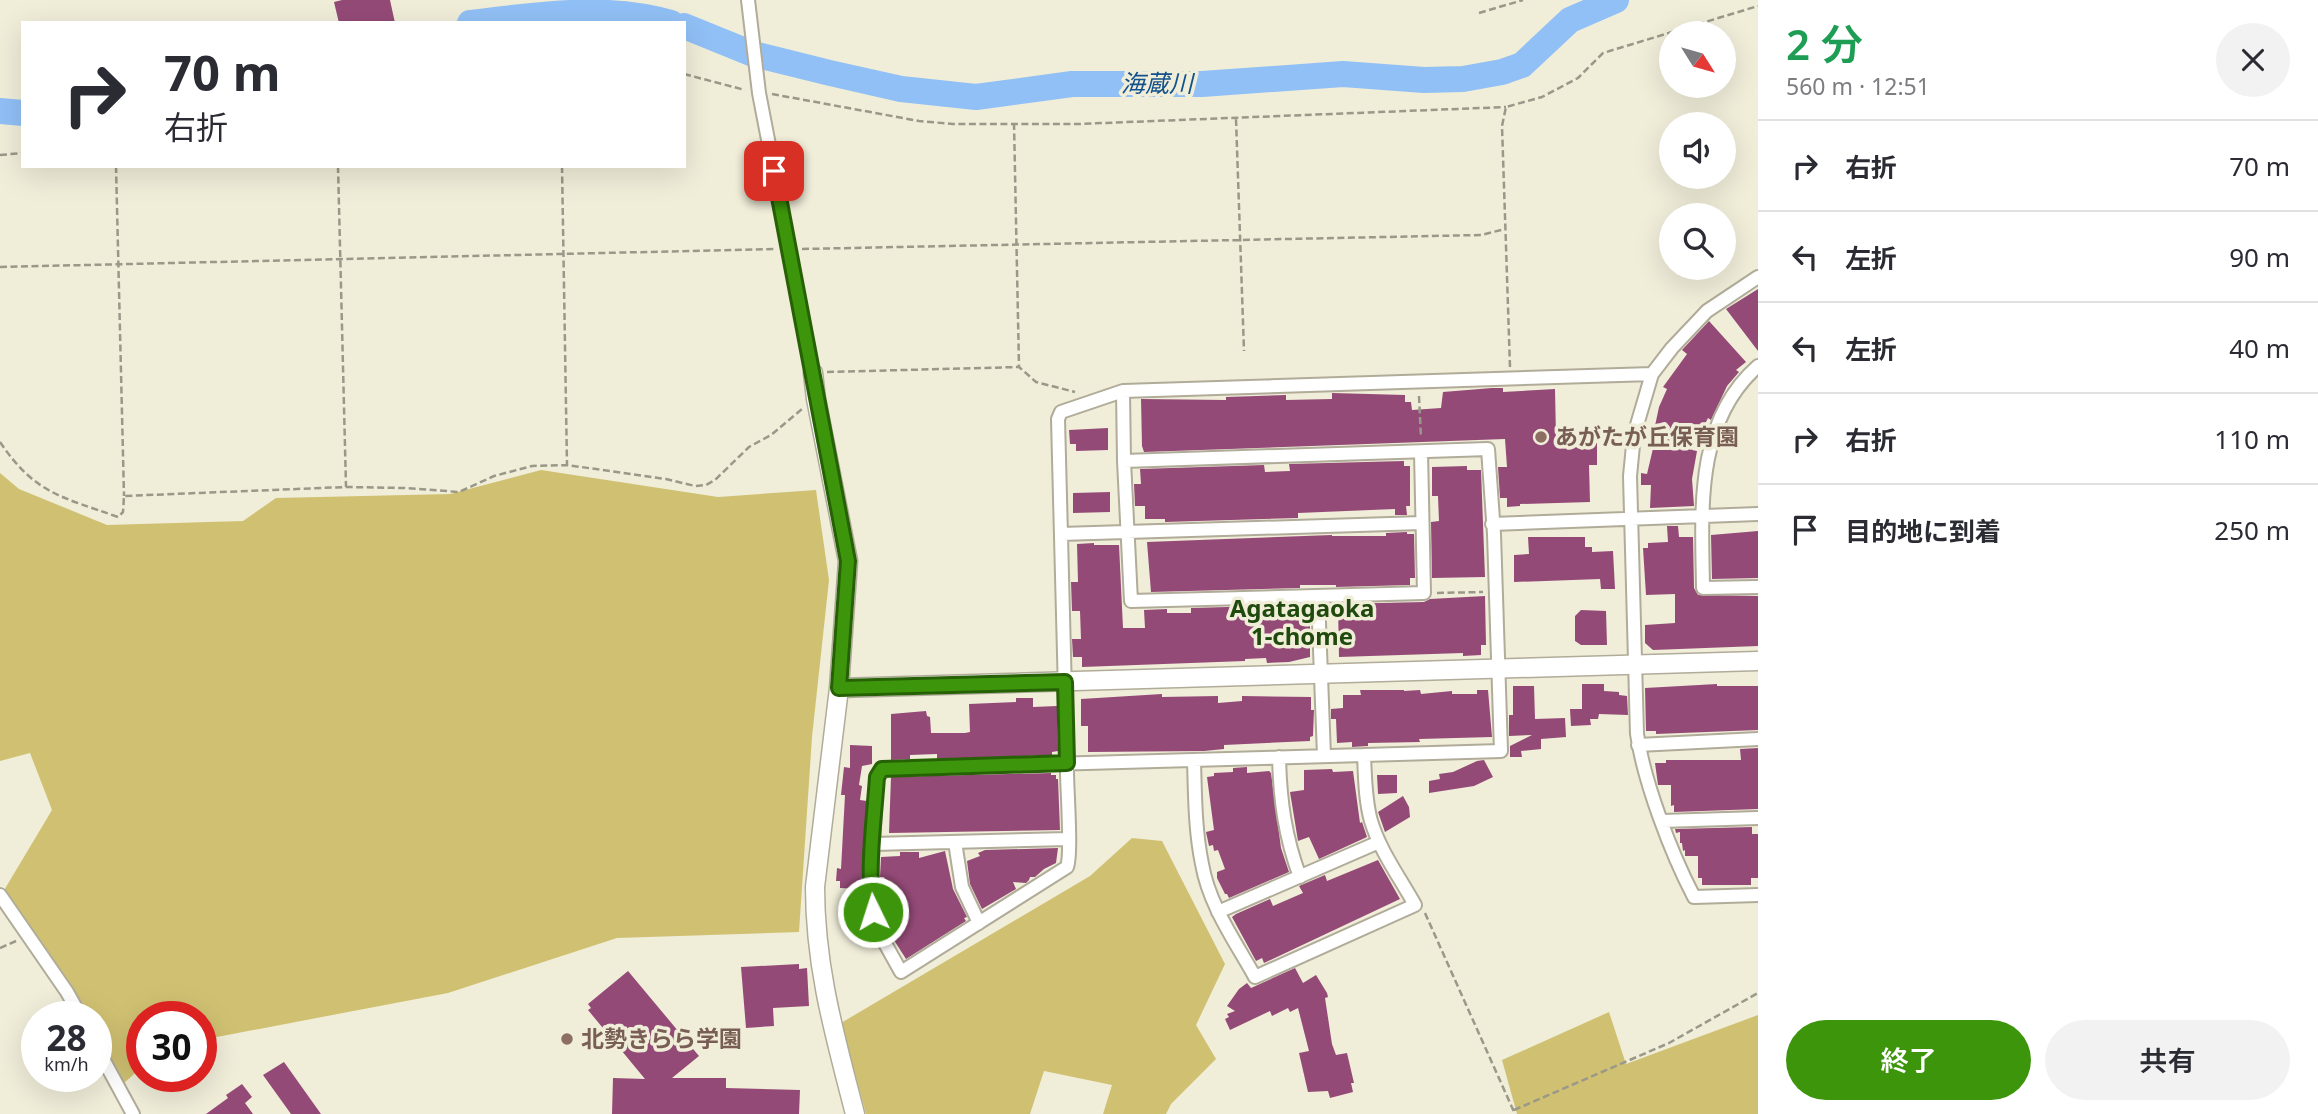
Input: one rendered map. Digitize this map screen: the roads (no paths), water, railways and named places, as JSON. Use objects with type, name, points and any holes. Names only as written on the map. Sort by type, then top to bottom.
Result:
[{"type":"street","points":[[748,0],[759,91],[848,561],[839,688],[818,860],[815,911],[820,971],[855,1114]]},
{"type":"street","points":[[1758,277],[1707,311],[1652,374],[1630,457],[1638,745],[1662,821],[1694,897],[1758,895]]},
{"type":"street","points":[[1758,366],[1741,384],[1715,429],[1704,479],[1702,517],[1703,588],[1758,587]]},
{"type":"street","points":[[1124,461],[1488,449],[1497,592],[1501,751],[1067,763],[882,769],[877,777],[870,891],[873,912],[884,943],[901,972],[1067,867],[1069,862],[1068,839],[1067,763],[1065,682],[1058,419],[1061,412],[1123,391],[1652,374]]},
{"type":"street","points":[[1123,391],[1126,531],[1131,601],[1424,593],[1421,452]]},
{"type":"street","points":[[1492,524],[1758,514]]},
{"type":"street","points":[[1061,534],[1422,523]]},
{"type":"street","points":[[1318,596],[1324,756]]},
{"type":"street","points":[[839,688],[1758,661]]},
{"type":"street","points":[[1638,745],[1758,739]]},
{"type":"street","points":[[1194,760],[1197,828],[1202,865],[1218,912],[1255,977],[1415,905],[1379,842],[1369,811],[1364,755]]},
{"type":"street","points":[[1279,757],[1284,826],[1300,877]]},
{"type":"street","points":[[1662,821],[1758,818]]},
{"type":"street","points":[[873,844],[1068,839]]},
{"type":"street","points":[[955,842],[962,887],[979,923]]},
{"type":"street","points":[[1218,912],[1379,842]]},
{"type":"street","points":[[0,895],[72,1001]]},
{"type":"street","points":[[112,1075],[133,1114]]},
{"type":"waterway","name":"海蔵川","points":[[686,27],[753,54],[830,73],[901,89],[976,97],[1072,84],[1202,84],[1343,74],[1424,80],[1463,79],[1502,72],[1522,65],[1570,20],[1616,0]]},
{"type":"waterway","name":"海蔵川","points":[[487,21],[571,13],[621,14],[663,21]]},
{"type":"waterway","name":"海蔵川","points":[[0,111],[21,113]]},
{"type":"place","name":"あがたが丘保育園","points":[[1541,437]]},
{"type":"place","name":"北勢きらら学園","points":[[567,1039]]},
{"type":"district","name":"Agatagaoka 1-chome","points":[[1302,623]]}]
